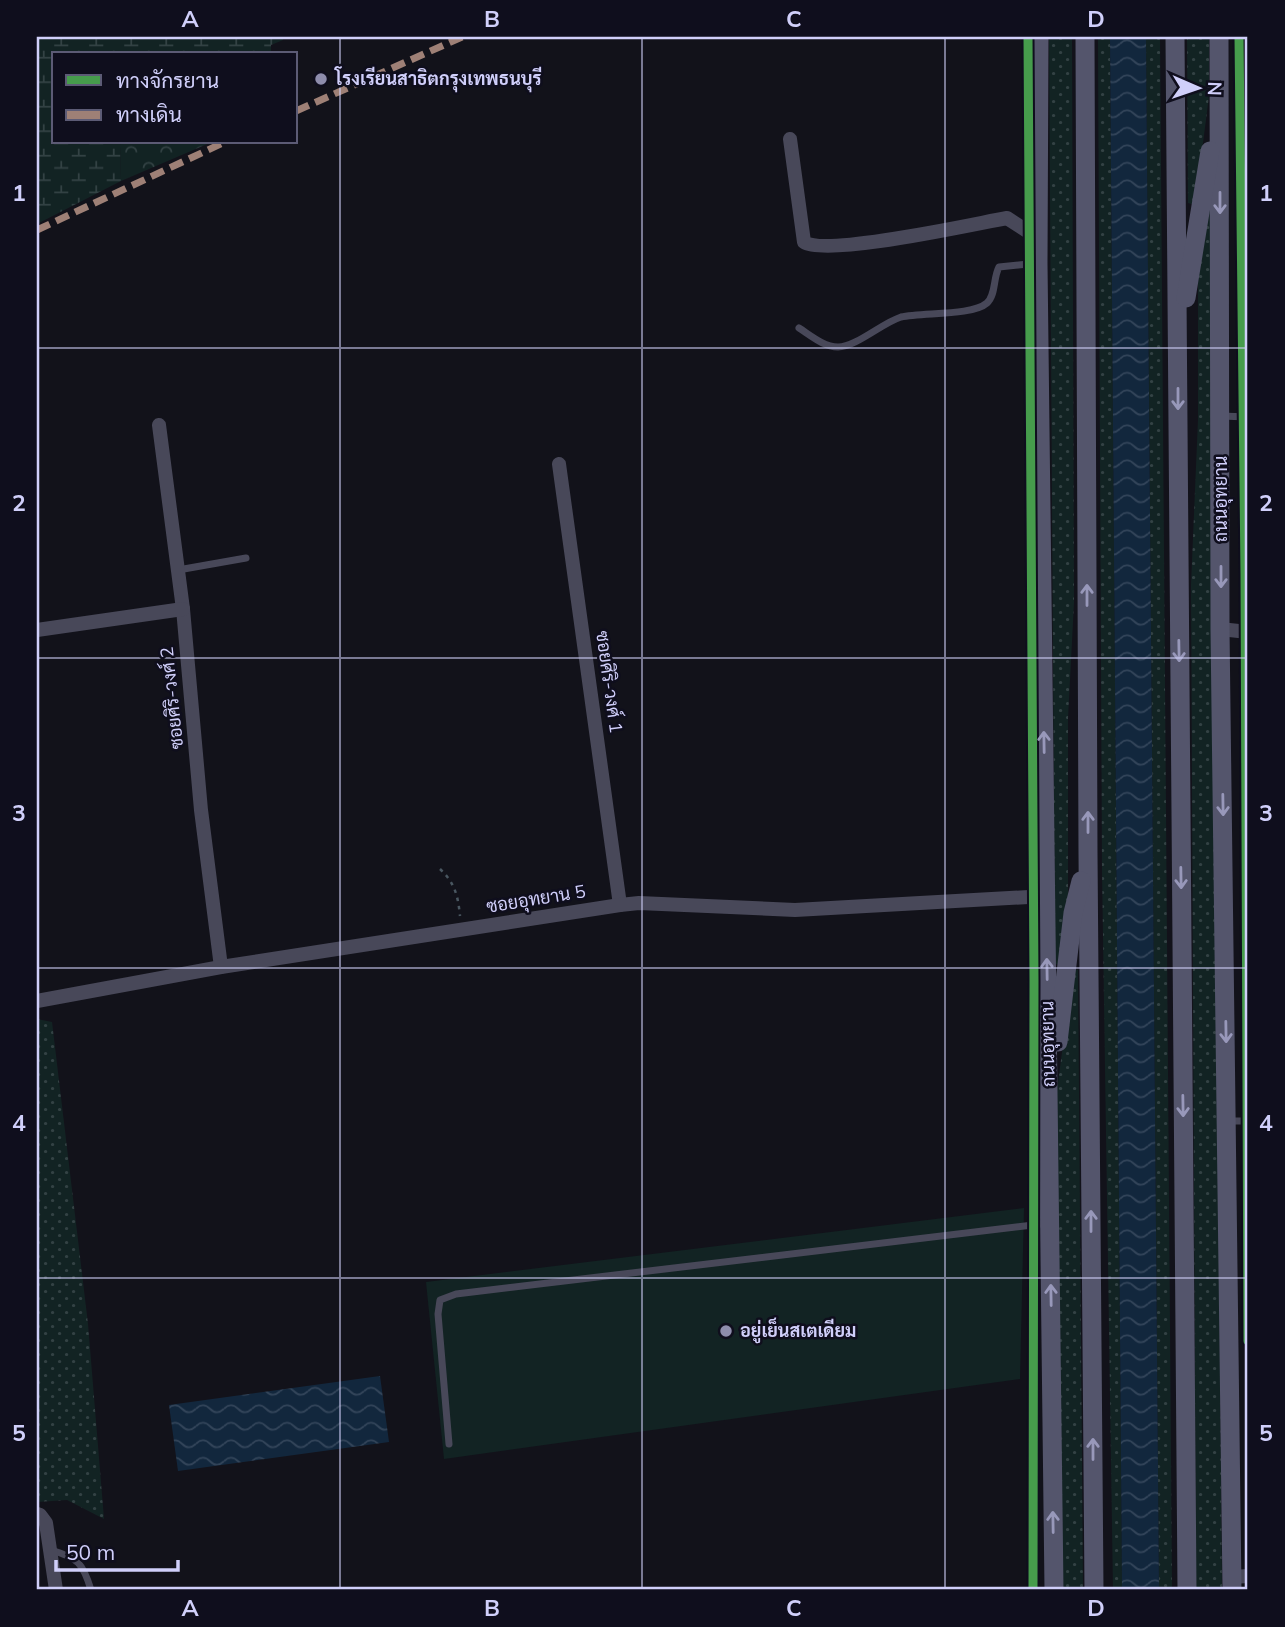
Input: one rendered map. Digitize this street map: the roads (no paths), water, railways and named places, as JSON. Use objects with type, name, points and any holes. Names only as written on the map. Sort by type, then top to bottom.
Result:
[{"type":"main road","name":"ถนนอุทยาน","points":[[1039,37],[1038,263],[1054,1590]]},
{"type":"main road","points":[[1085,37],[1094,1590]]},
{"type":"main road","points":[[1175,37],[1187,1590]]},
{"type":"main road","name":"ถนนอุทยาน","points":[[1219,37],[1220,629],[1237,1581]]},
{"type":"main road","points":[[1178,349],[1219,98]]},
{"type":"main road","points":[[1048,1105],[1073,913],[1088,853]]},
{"type":"street","points":[[790,139],[804,242],[810,247],[844,246],[1007,218],[1038,238]]},
{"type":"street","name":"ซอยศิริ-วงศ์ 2","points":[[159,425],[183,609],[201,810],[221,967]]},
{"type":"street","name":"ซอยศิริ-วงศ์ 1","points":[[559,464],[620,905]]},
{"type":"street","points":[[37,630],[183,609]]},
{"type":"street","points":[[1220,629],[1248,632]]},
{"type":"street","name":"ซอยอุทยาน 5","points":[[37,1001],[221,967],[639,903],[795,910],[1046,896]]},
{"type":"street","points":[[37,1514],[46,1523],[56,1590]]},
{"type":"lane","points":[[799,328],[827,345],[842,346],[882,324],[902,317],[980,307],[988,302],[991,296],[999,267],[1038,263]]},
{"type":"lane","points":[[1220,416],[1248,417]]},
{"type":"lane","points":[[178,570],[246,558]]},
{"type":"lane","points":[[1227,1121],[1248,1121]]},
{"type":"lane","points":[[449,1444],[438,1314],[440,1300],[456,1294],[1050,1223]]},
{"type":"lane","points":[[51,1550],[74,1557],[91,1590]]},
{"type":"water","points":[[1110,37],[1146,37],[1159,1590],[1122,1590]]},
{"type":"water","points":[[380,1376],[389,1442],[178,1471],[169,1405]]},
{"type":"place","name":"โรงเรียนสาธิตกรุงเทพธนบุรี","points":[[321,79]]},
{"type":"place","name":"อยู่เย็นสเตเดียม","points":[[726,1331]]}]
